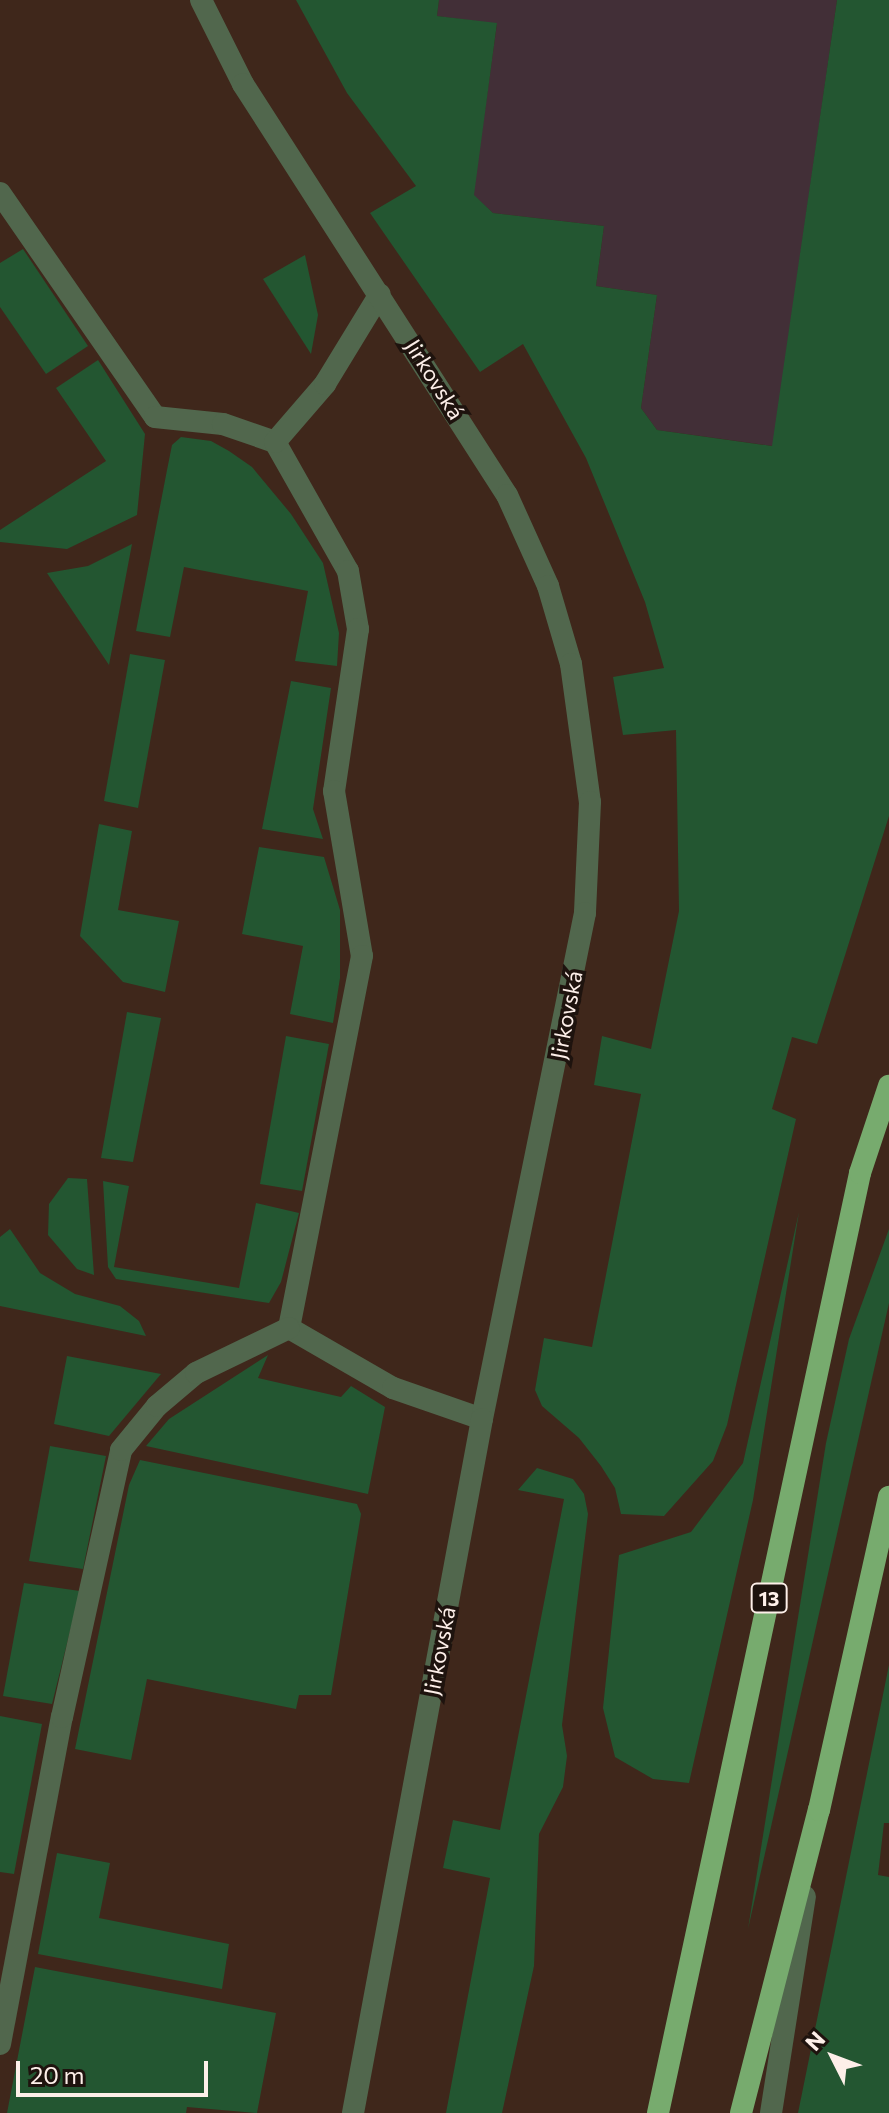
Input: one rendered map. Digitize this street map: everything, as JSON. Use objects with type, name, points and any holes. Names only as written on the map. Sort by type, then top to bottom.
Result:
[{"type":"highway","name":"13","points":[[658,2113],[860,1173],[889,1086]]},
{"type":"highway","points":[[741,2113],[819,1810],[889,1497]]},
{"type":"street","name":"Jirkovská","points":[[201,0],[243,84],[507,495],[548,586],[571,664],[590,802],[585,913],[482,1419],[353,2113]]},
{"type":"street","points":[[0,193],[155,417],[223,424],[275,442],[348,571],[358,629],[334,791],[362,956],[289,1328]]},
{"type":"street","points":[[275,442],[325,384],[380,294]]},
{"type":"street","points":[[289,1328],[393,1388],[482,1419]]},
{"type":"street","points":[[0,2044],[59,1732],[121,1450],[157,1406],[196,1373],[289,1328]]},
{"type":"street","points":[[771,2113],[819,1810]]},
{"type":"shaded area","points":[[439,0],[837,0],[773,446],[657,430],[641,408],[657,295],[596,286],[604,226],[493,213],[473,195],[497,24],[437,16]]},
{"type":"green space","points":[[296,0],[439,0],[437,16],[497,23],[474,195],[493,213],[604,226],[596,286],[657,295],[641,408],[657,430],[772,446],[837,0],[889,0],[889,816],[817,1044],[792,1037],[772,1109],[796,1119],[727,1425],[713,1461],[664,1516],[621,1514],[615,1488],[601,1466],[579,1438],[542,1406],[535,1390],[544,1338],[592,1347],[641,1094],[594,1085],[602,1036],[651,1049],[679,911],[676,730],[623,735],[613,677],[664,668],[645,602],[586,458],[523,344],[480,372],[370,213],[416,186],[347,93]]},
{"type":"green space","points":[[23,249],[88,346],[46,374],[0,307],[0,263]]},
{"type":"green space","points":[[305,255],[318,315],[311,354],[263,279]]},
{"type":"green space","points":[[98,360],[145,434],[137,515],[67,549],[0,542],[0,530],[106,461],[56,388]]},
{"type":"green space","points":[[181,437],[211,441],[252,467],[291,514],[323,563],[339,633],[337,666],[295,661],[308,591],[184,567],[170,637],[136,631],[172,445]]},
{"type":"green space","points":[[132,544],[109,665],[47,573],[88,566]]},
{"type":"green space","points":[[130,654],[165,660],[138,808],[104,801]]},
{"type":"green space","points":[[291,681],[331,688],[313,809],[323,839],[262,829]]},
{"type":"green space","points":[[99,824],[132,831],[118,910],[179,921],[165,992],[123,982],[80,936]]},
{"type":"green space","points":[[259,847],[324,857],[340,910],[340,978],[333,1023],[290,1014],[303,946],[242,934]]},
{"type":"green space","points":[[127,1012],[161,1018],[133,1162],[101,1158]]},
{"type":"green space","points":[[286,1036],[329,1044],[302,1191],[260,1184]]},
{"type":"green space","points":[[68,1178],[87,1179],[94,1275],[77,1269],[48,1235],[49,1204]]},
{"type":"green space","points":[[103,1181],[129,1186],[114,1267],[239,1288],[256,1203],[299,1213],[281,1282],[269,1303],[116,1279],[108,1267]]},
{"type":"green space","points":[[799,1212],[753,1500],[689,1783],[653,1779],[615,1757],[603,1708],[619,1555],[691,1532],[743,1463]]},
{"type":"green space","points":[[10,1229],[40,1273],[75,1294],[120,1306],[139,1321],[146,1336],[0,1306],[0,1237]]},
{"type":"green space","points":[[889,1229],[889,1303],[748,1929],[826,1443],[849,1339]]},
{"type":"green space","points":[[268,1355],[258,1378],[341,1397],[351,1386],[385,1407],[368,1494],[146,1446],[169,1419]]},
{"type":"green space","points":[[67,1356],[161,1374],[109,1436],[54,1424]]},
{"type":"green space","points":[[50,1446],[106,1456],[83,1569],[29,1561]]},
{"type":"green space","points":[[140,1460],[357,1504],[361,1514],[331,1695],[299,1695],[296,1709],[147,1679],[131,1760],[75,1749],[129,1485]]},
{"type":"green space","points":[[537,1468],[573,1479],[584,1494],[588,1514],[562,1725],[567,1756],[563,1787],[539,1834],[534,1966],[502,2113],[446,2113],[490,1878],[443,1868],[453,1820],[500,1830],[564,1499],[518,1490]]},
{"type":"green space","points":[[24,1583],[80,1591],[52,1704],[3,1696]]},
{"type":"green space","points":[[889,1665],[889,1823],[884,1823],[878,1875],[889,1877],[889,2113],[798,2113]]},
{"type":"green space","points":[[0,1716],[42,1724],[14,1874],[0,1872]]},
{"type":"green space","points":[[57,1853],[110,1863],[99,1918],[229,1944],[222,1989],[38,1954]]},
{"type":"green space","points":[[35,1967],[276,2013],[257,2113],[187,2107],[186,2113],[7,2113]]}]
